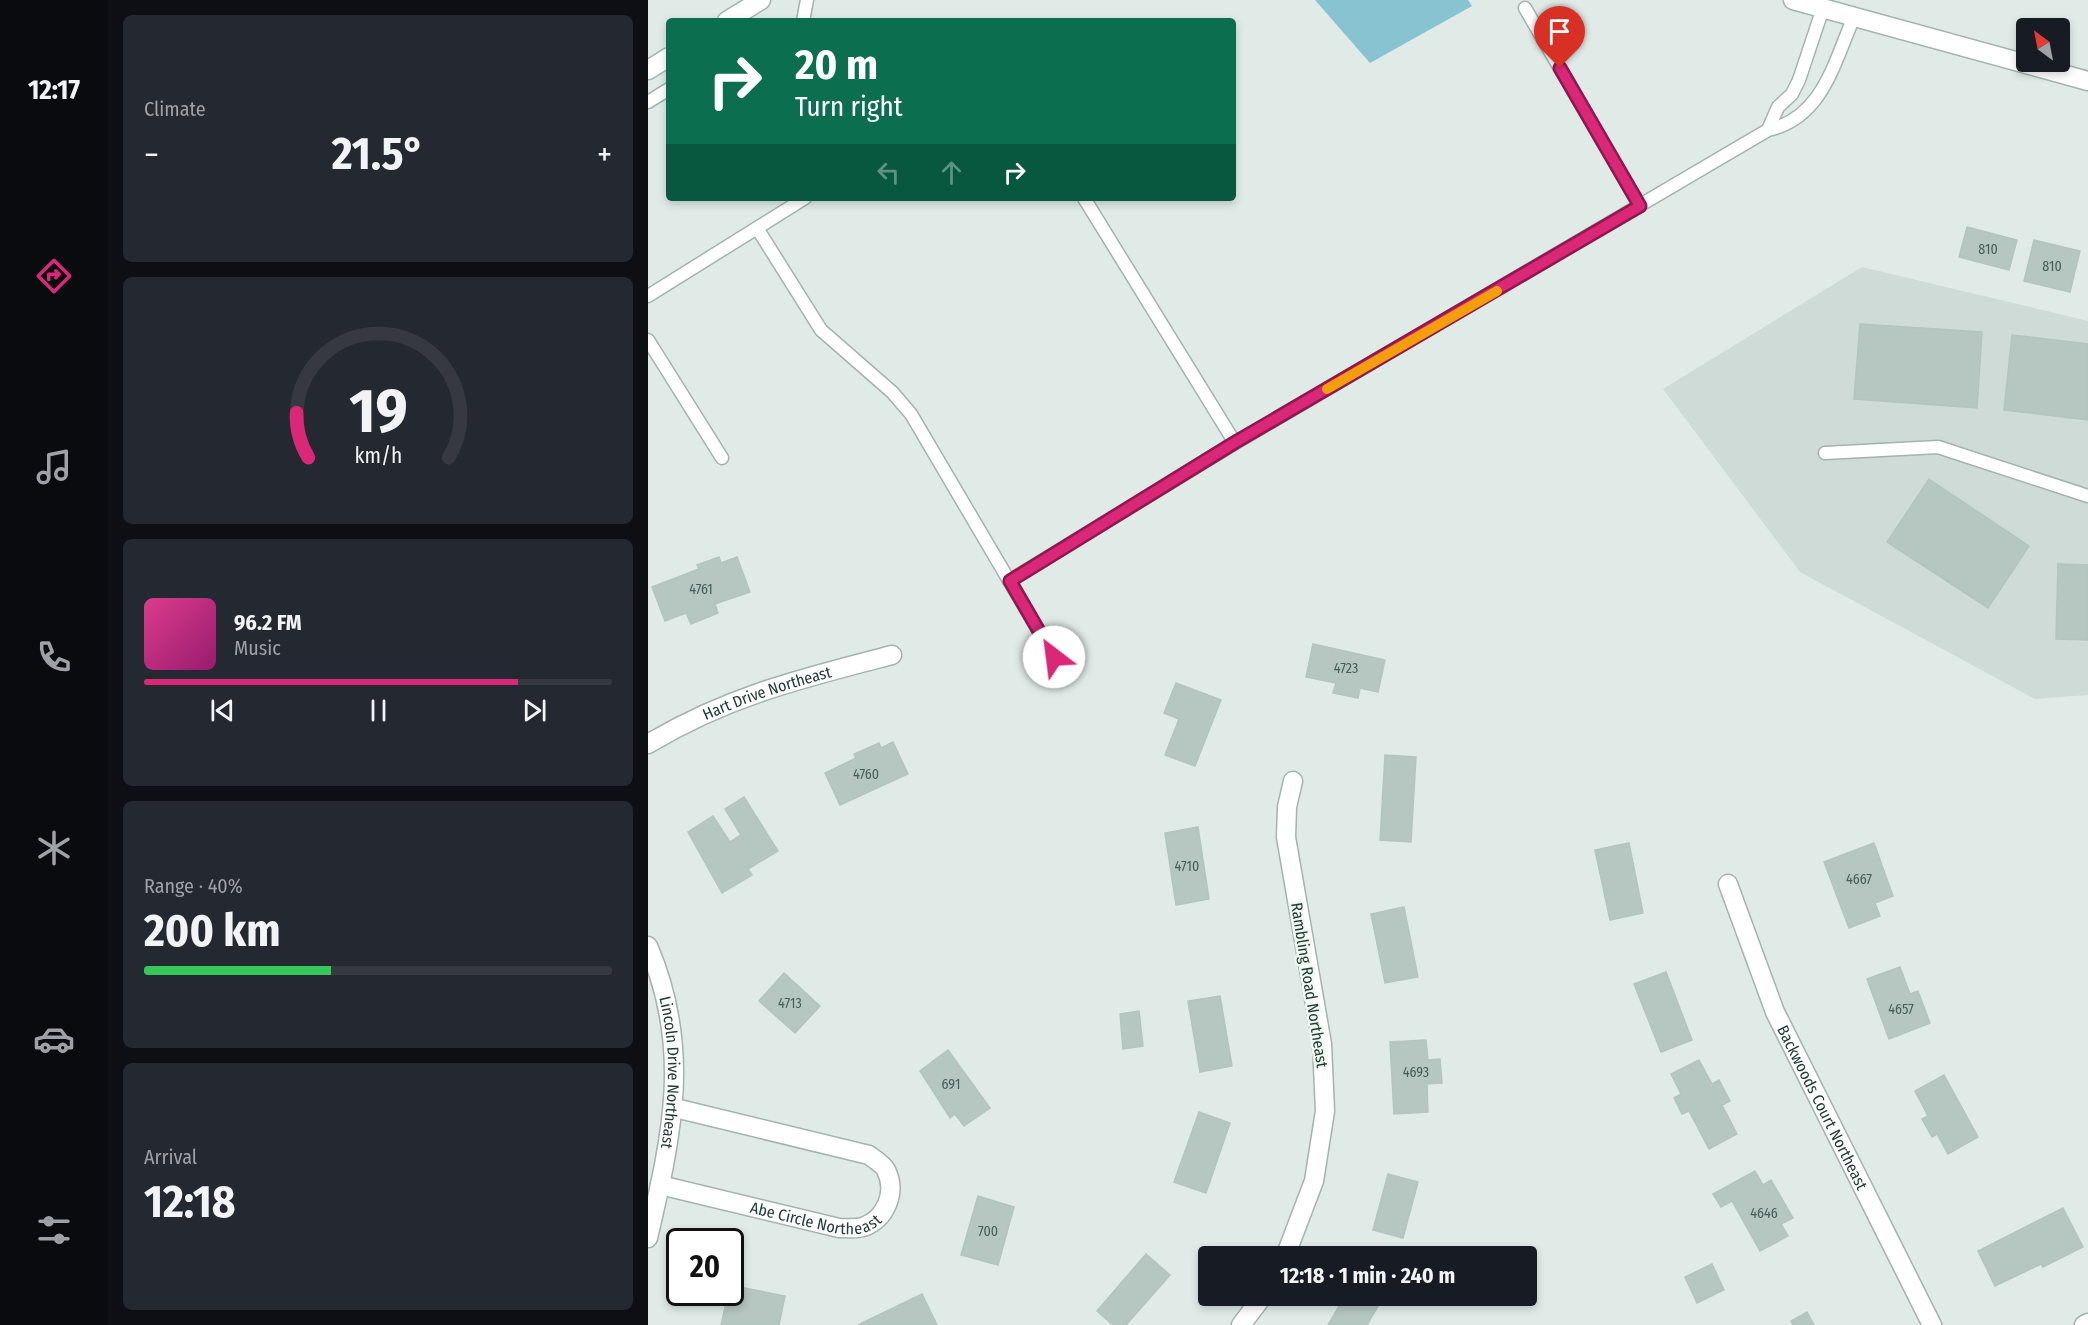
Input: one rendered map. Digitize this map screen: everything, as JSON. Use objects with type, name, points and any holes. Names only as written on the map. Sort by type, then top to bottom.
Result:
[{"type":"street","points":[[732,18],[761,0]]},
{"type":"street","points":[[1793,0],[2088,81]]},
{"type":"street","points":[[648,70],[666,59]]},
{"type":"street","name":"Hart Drive Northeast","points":[[648,744],[680,725],[777,684],[892,655]]},
{"type":"street","name":"Rambling Road Northeast","points":[[1289,1246],[1314,1181],[1325,1111],[1322,1044],[1286,837],[1287,807],[1293,781]]},
{"type":"street","name":"Backwoods Court Northeast","points":[[1728,884],[1775,1012],[1932,1325]]},
{"type":"street","name":"Lincoln Drive Northeast","points":[[648,946],[669,1013],[674,1041],[675,1108],[648,1238]]},
{"type":"street","name":"Abe Circle Northeast","points":[[660,1185],[839,1228],[862,1228],[877,1219],[887,1206],[891,1187],[885,1168],[869,1155],[675,1108]]},
{"type":"street","points":[[1241,1325],[1255,1306]]},
{"type":"street","points":[[2084,1325],[2088,1323]]},
{"type":"lane","points":[[804,18],[807,0]]},
{"type":"lane","points":[[1525,8],[1640,206]]},
{"type":"lane","points":[[1768,130],[1779,107],[1792,94],[1799,80],[1823,8]]},
{"type":"lane","points":[[1010,581],[1234,443],[1768,130],[1788,126],[1806,113],[1822,91],[1854,17]]},
{"type":"lane","points":[[648,102],[666,91]]},
{"type":"lane","points":[[648,296],[800,201]]},
{"type":"lane","points":[[1086,201],[1234,443]]},
{"type":"lane","points":[[757,228],[821,330],[892,392],[911,414],[1054,657]]},
{"type":"lane","points":[[648,340],[722,458]]},
{"type":"lane","points":[[1825,453],[1938,447],[2088,496]]},
{"type":"shaded area","points":[[1862,267],[2088,321],[2088,695],[2035,699],[1800,572],[1663,389]]},
{"type":"water","points":[[1315,0],[1468,0],[1472,6],[1370,63]]},
{"type":"building","points":[[1967,227],[2017,240],[2009,270],[1959,257]]},
{"type":"building","points":[[2034,240],[2080,251],[2070,292],[2024,281]]},
{"type":"building","points":[[1860,324],[1982,332],[1977,408],[1854,399]]},
{"type":"building","points":[[2012,335],[2088,344],[2088,420],[2004,410]]},
{"type":"building","points":[[1929,479],[2029,546],[1988,608],[1887,542]]},
{"type":"building","points":[[719,557],[721,563],[737,557],[750,592],[715,604],[718,613],[691,624],[686,613],[665,621],[652,587],[699,569],[697,565]]},
{"type":"building","points":[[2058,564],[2088,565],[2088,640],[2056,639]]},
{"type":"building","points":[[1313,644],[1385,660],[1378,692],[1360,688],[1358,698],[1333,693],[1336,683],[1306,677]]},
{"type":"building","points":[[1176,683],[1221,700],[1195,766],[1165,755],[1179,719],[1164,713]]},
{"type":"building","points":[[893,742],[908,774],[840,805],[825,773],[856,758],[854,754],[879,743],[881,748]]},
{"type":"building","points":[[1385,755],[1416,757],[1411,842],[1380,840]]},
{"type":"building","points":[[744,797],[778,851],[748,869],[752,875],[722,893],[688,832],[713,816],[730,842],[741,835],[725,809]]},
{"type":"building","points":[[1198,827],[1209,899],[1176,905],[1165,833]]},
{"type":"building","points":[[1629,843],[1643,913],[1610,920],[1595,850]]},
{"type":"building","points":[[1874,843],[1893,896],[1875,903],[1880,916],[1849,928],[1824,862]]},
{"type":"building","points":[[1404,907],[1418,977],[1385,983],[1371,914]]},
{"type":"building","points":[[1900,967],[1910,994],[1918,991],[1930,1023],[1889,1039],[1867,979]]},
{"type":"building","points":[[1666,972],[1692,1040],[1661,1052],[1634,984]]},
{"type":"building","points":[[784,973],[820,1006],[795,1033],[759,1001]]},
{"type":"building","points":[[1220,996],[1232,1066],[1200,1072],[1188,1001]]},
{"type":"building","points":[[1139,1011],[1143,1046],[1123,1049],[1120,1014]]},
{"type":"building","points":[[1426,1040],[1428,1060],[1440,1059],[1442,1083],[1427,1084],[1428,1112],[1394,1114],[1390,1042]]},
{"type":"building","points":[[948,1050],[990,1108],[964,1126],[955,1114],[950,1118],[920,1071]]},
{"type":"building","points":[[1699,1060],[1712,1084],[1719,1080],[1730,1101],[1722,1105],[1737,1134],[1709,1149],[1689,1111],[1682,1114],[1674,1098],[1681,1094],[1671,1074]]},
{"type":"building","points":[[1944,1075],[1978,1137],[1948,1154],[1937,1134],[1932,1137],[1922,1119],[1928,1116],[1915,1091]]},
{"type":"building","points":[[1199,1112],[1230,1123],[1206,1193],[1174,1182]]},
{"type":"building","points":[[1755,1171],[1763,1185],[1771,1180],[1793,1218],[1781,1224],[1788,1236],[1760,1251],[1732,1201],[1721,1207],[1713,1194]]},
{"type":"building","points":[[1388,1174],[1418,1182],[1403,1238],[1373,1230]]},
{"type":"building","points":[[978,1196],[1014,1207],[998,1265],[961,1255]]},
{"type":"building","points":[[2063,1208],[2083,1247],[2043,1267],[2041,1264],[1995,1286],[1978,1251]]},
{"type":"building","points":[[1146,1254],[1170,1275],[1126,1325],[1113,1325],[1097,1311]]},
{"type":"building","points":[[1712,1264],[1724,1290],[1697,1303],[1685,1277]]},
{"type":"building","points":[[744,1288],[785,1296],[779,1325],[721,1325],[725,1306],[744,1306]]},
{"type":"building","points":[[922,1294],[937,1325],[858,1325]]},
{"type":"building","points":[[1339,1306],[1378,1306],[1367,1325],[1328,1325]]},
{"type":"building","points":[[1807,1312],[1814,1325],[1793,1325],[1791,1321]]},
{"type":"slow traffic","points":[[1327,389],[1497,291]]},
{"type":"route","points":[[1054,657],[1010,581],[1234,443],[1640,206],[1560,68]]}]
